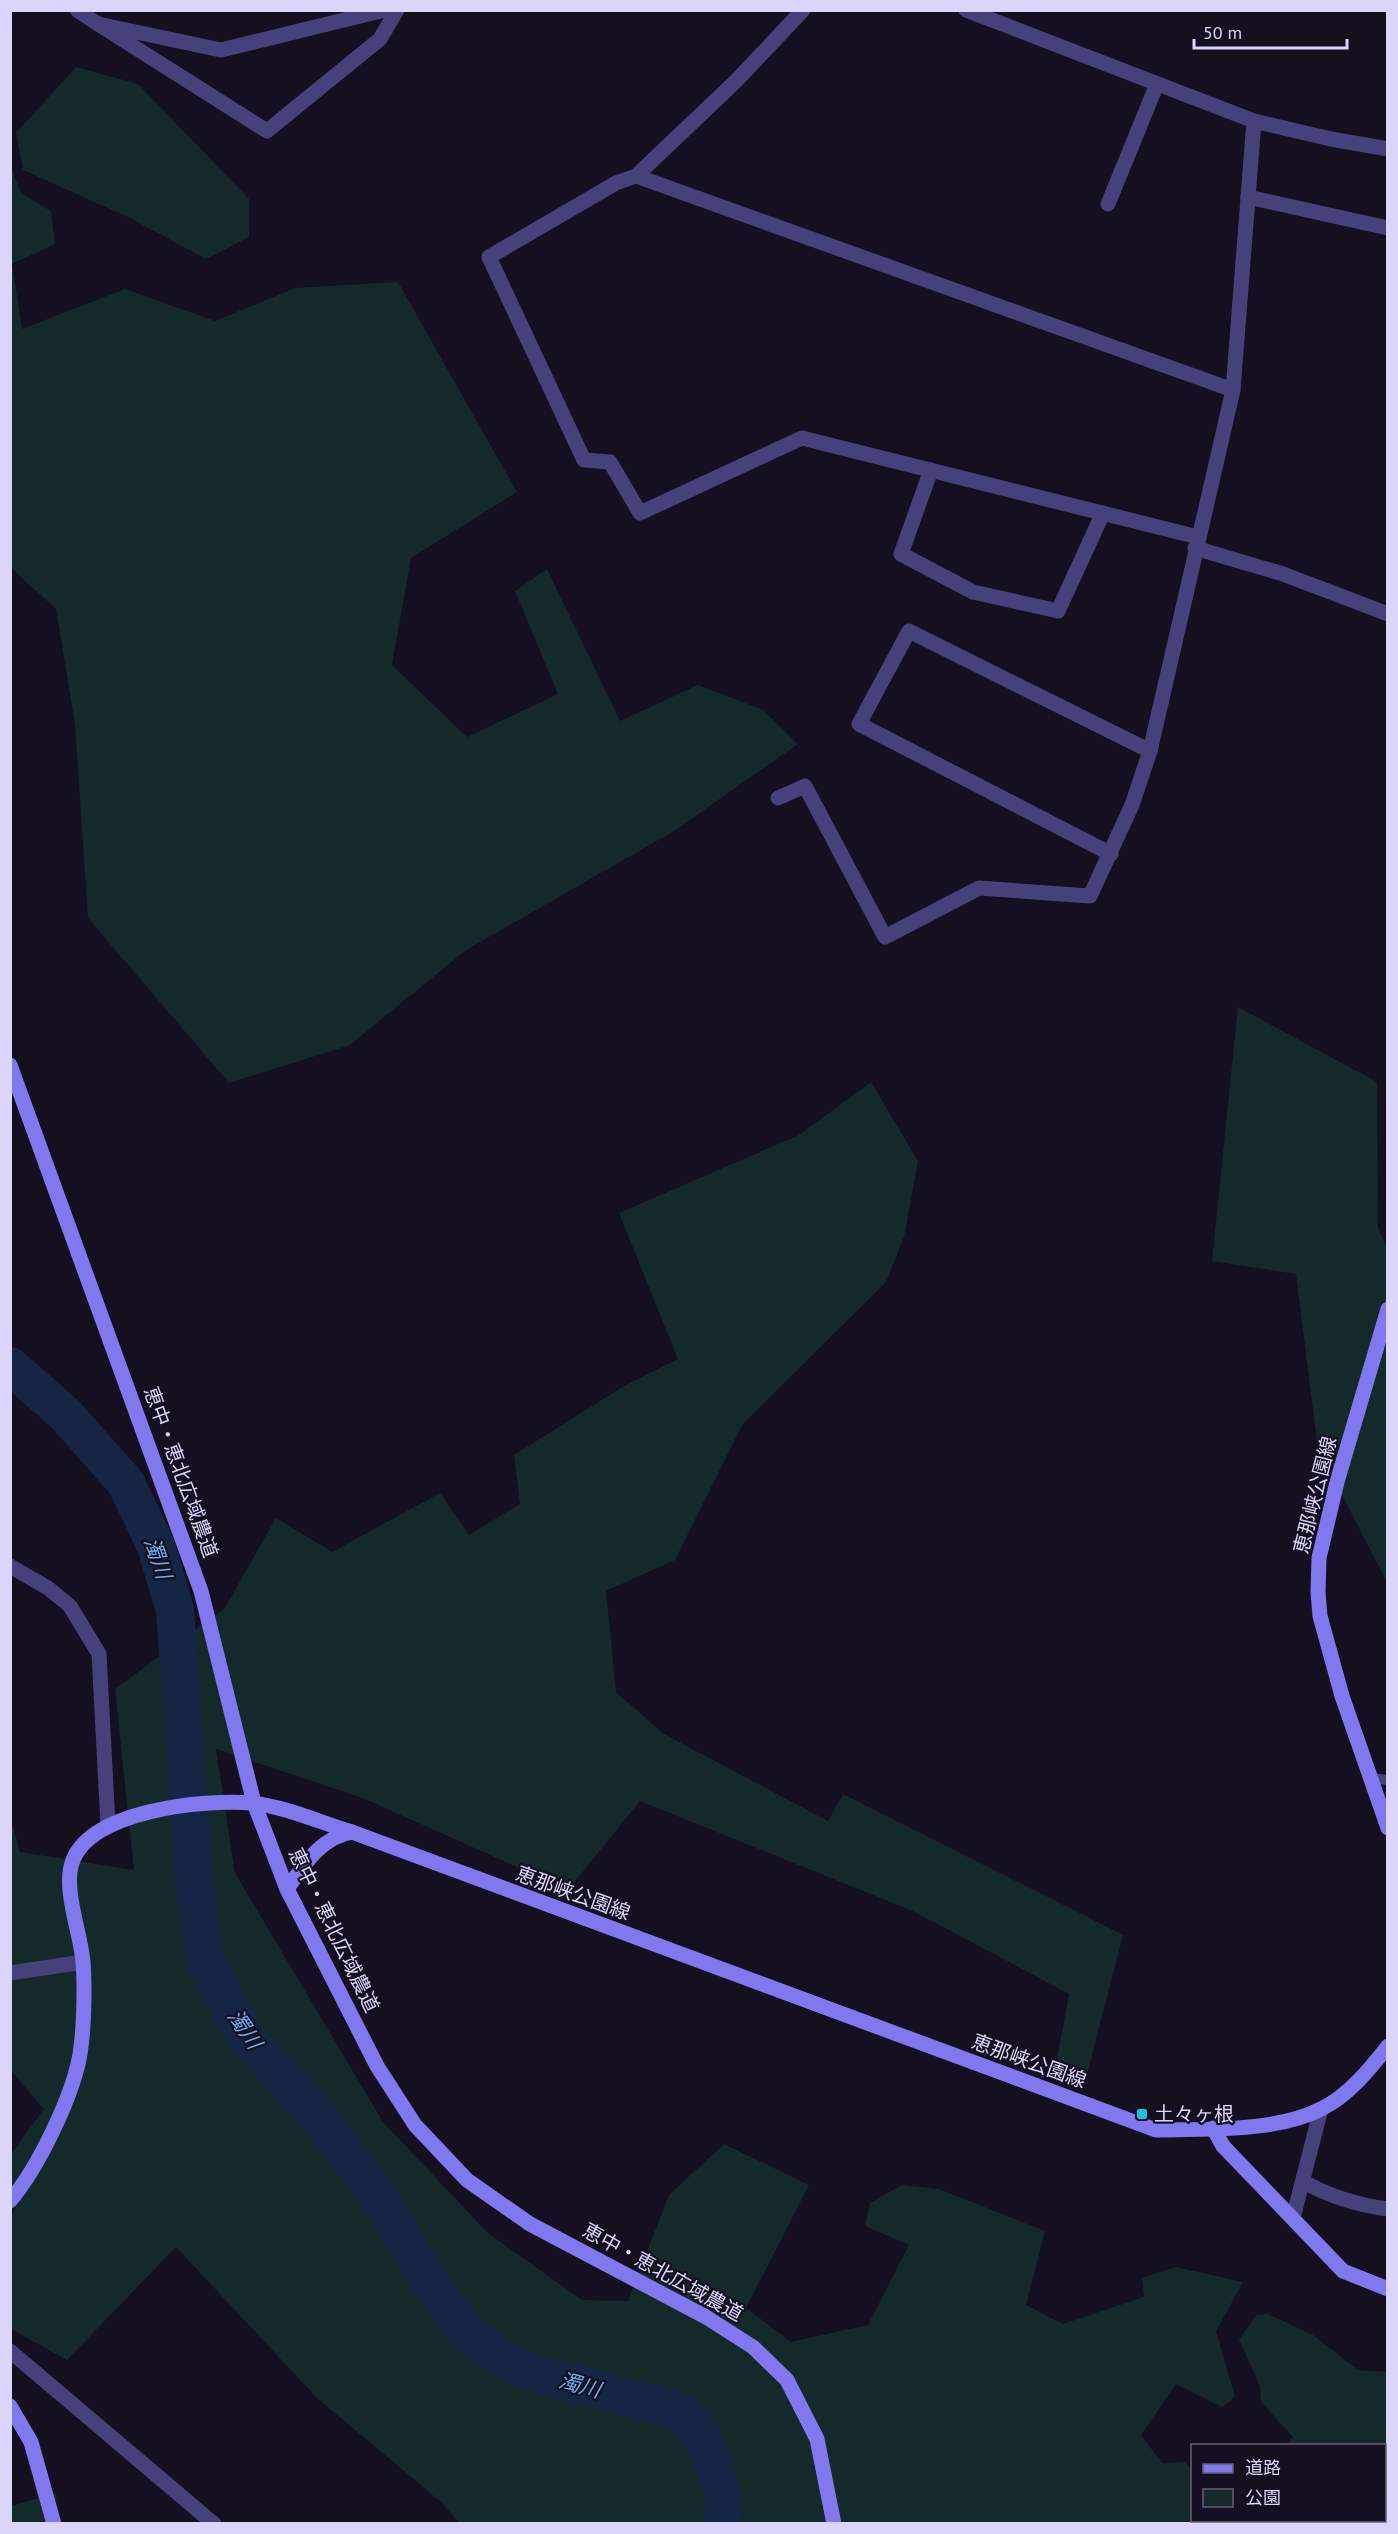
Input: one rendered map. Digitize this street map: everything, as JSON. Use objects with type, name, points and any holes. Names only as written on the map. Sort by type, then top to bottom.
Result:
[{"type":"main road","name":"恵中・恵北広域農道","points":[[10,1065],[201,1591],[254,1803],[286,1889],[377,2066],[415,2125],[467,2180],[530,2224],[706,2317],[753,2347],[787,2380],[817,2439],[834,2523]]},
{"type":"main road","name":"恵那峡公園線","points":[[1388,1309],[1337,1482],[1319,1558],[1318,1592],[1320,1616],[1342,1689],[1342,1696],[1388,1828]]},
{"type":"main road","name":"恵那峡公園線","points":[[10,2201],[60,2115],[80,2054],[83,1962],[70,1881],[71,1864],[87,1838],[108,1825],[139,1815],[209,1802],[254,1803],[352,1832],[1156,2130],[1269,2125],[1321,2109],[1366,2075],[1388,2046]]},
{"type":"main road","points":[[286,1889],[316,1850],[336,1835],[352,1832]]},
{"type":"main road","points":[[1213,2128],[1223,2146],[1343,2271],[1388,2289]]},
{"type":"main road","points":[[10,2406],[31,2442],[54,2523]]},
{"type":"street","points":[[77,10],[267,131],[380,39],[397,10]]},
{"type":"street","points":[[98,24],[220,50],[385,10]]},
{"type":"street","points":[[803,10],[736,81],[636,176],[616,183],[489,257],[584,460],[610,462],[640,513],[802,438],[1103,513],[1197,542],[1388,614]]},
{"type":"street","points":[[966,10],[1254,121],[1331,139],[1388,149]]},
{"type":"street","points":[[1108,204],[1157,84]]},
{"type":"street","points":[[778,798],[805,786],[885,937],[979,888],[1090,896],[1111,854],[1150,751],[1233,390],[1254,121]]},
{"type":"street","points":[[636,176],[1233,390]]},
{"type":"street","points":[[1248,197],[1388,228]]},
{"type":"street","points":[[931,470],[901,554],[973,592],[1058,611],[1103,513]]},
{"type":"street","points":[[1111,854],[859,724],[909,631],[1150,751]]},
{"type":"street","points":[[10,1566],[48,1588],[70,1606],[99,1654],[108,1825]]},
{"type":"street","points":[[10,1973],[83,1962]]},
{"type":"street","points":[[1293,2218],[1321,2109]]},
{"type":"street","points":[[1304,2182],[1328,2196],[1361,2205],[1388,2209]]},
{"type":"street","points":[[10,2351],[214,2523]]},
{"type":"lane","points":[[1370,1778],[1388,1780]]},
{"type":"green space","points":[[76,67],[138,84],[249,199],[249,237],[206,259],[130,218],[23,170],[16,133]]},
{"type":"green space","points":[[11,167],[21,193],[51,211],[55,244],[12,264],[22,329],[125,289],[215,321],[295,288],[398,282],[517,492],[411,558],[392,665],[467,737],[558,694],[515,591],[547,569],[620,721],[698,685],[763,710],[798,744],[674,831],[466,950],[350,1045],[229,1083],[88,918],[75,725],[56,609],[11,568]]},
{"type":"green space","points":[[1238,1007],[1377,1082],[1378,1228],[1388,1250],[1387,1582],[1318,1449],[1296,1274],[1212,1261]]},
{"type":"green space","points":[[871,1082],[918,1161],[904,1237],[886,1282],[742,1425],[675,1560],[606,1591],[616,1692],[664,1734],[828,1821],[843,1794],[1123,1935],[1087,2074],[1057,2059],[1069,1994],[913,1911],[640,1801],[568,1890],[363,1798],[216,1749],[235,1873],[383,2122],[488,2233],[582,2300],[628,2301],[669,2195],[724,2144],[809,2185],[746,2308],[791,2342],[868,2325],[909,2245],[865,2226],[870,2203],[902,2185],[939,2189],[1045,2231],[1026,2305],[1063,2324],[1144,2297],[1142,2278],[1176,2267],[1243,2282],[1216,2331],[1235,2397],[1222,2407],[1176,2384],[1141,2435],[1162,2463],[1185,2462],[1191,2470],[1191,2522],[1386,2522],[1386,2444],[1286,2444],[1293,2437],[1261,2402],[1260,2386],[1239,2340],[1256,2315],[1268,2314],[1313,2335],[1358,2370],[1387,2372],[1387,2523],[459,2523],[442,2503],[316,2397],[176,2247],[67,2360],[11,2329],[11,2217],[22,2196],[11,2188],[11,2154],[44,2109],[11,2071],[10,1815],[20,1852],[134,1870],[115,1689],[225,1608],[276,1518],[332,1552],[440,1493],[469,1535],[520,1504],[514,1455],[624,1386],[678,1359],[619,1213],[799,1135]]},
{"type":"green space","points":[[56,2493],[57,2523],[11,2524],[11,2506]]},
{"type":"waterway","name":"濁川","points":[[10,1366],[65,1414],[126,1483],[156,1546],[175,1610],[195,1889],[205,1960],[245,2037],[320,2118],[379,2197],[421,2268],[467,2334],[519,2369],[682,2412],[704,2438],[723,2494],[722,2524]]},
{"type":"place","name":"土々ヶ根","points":[[1142,2114]]}]
